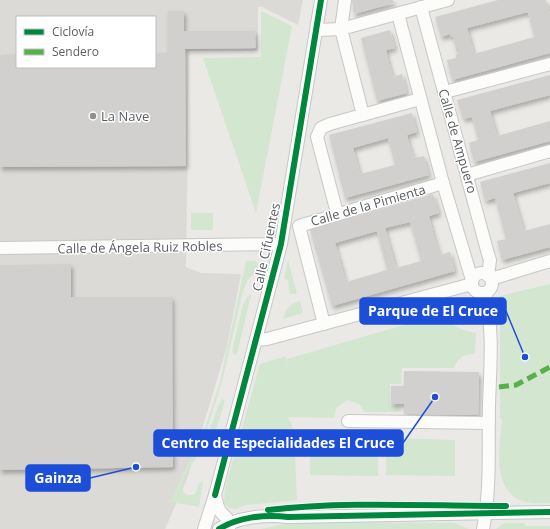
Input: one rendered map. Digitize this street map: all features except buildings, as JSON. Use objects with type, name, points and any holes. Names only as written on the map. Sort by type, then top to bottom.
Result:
[{"type":"street","name":"Calle Cifuentes","points":[[206,527],[281,244],[321,0]]},
{"type":"street","points":[[344,0],[340,29],[364,115]]},
{"type":"street","points":[[317,30],[340,29],[448,0]]},
{"type":"street","name":"Calle de Ampuero","points":[[421,7],[490,260],[490,278]]},
{"type":"street","name":"Calle de Ampuero","points":[[398,14],[443,183],[472,282]]},
{"type":"street","points":[[445,92],[550,64]]},
{"type":"street","points":[[337,213],[317,137],[321,128],[420,99]]},
{"type":"street","points":[[467,175],[550,151]]},
{"type":"street","name":"Calle de la Pimienta","points":[[324,324],[299,226],[337,213],[443,183]]},
{"type":"street","name":"Calle de Ángela Ruiz Robles","points":[[0,248],[281,244]]},
{"type":"street","points":[[256,340],[267,339],[324,324],[472,282],[480,274],[490,278],[550,261]]},
{"type":"street","points":[[485,293],[492,286],[490,278]]},
{"type":"street","points":[[472,282],[476,292],[485,293]]},
{"type":"street","points":[[483,529],[486,513],[490,333],[489,310],[485,293]]},
{"type":"street","points":[[457,310],[466,313],[477,313]]},
{"type":"street","points":[[348,421],[489,424]]},
{"type":"street","points":[[215,496],[219,510],[229,526]]},
{"type":"street","points":[[219,529],[276,516],[550,512]]},
{"type":"street","points":[[248,529],[288,517]]},
{"type":"shaded area","points":[[0,0],[303,0],[298,25],[262,7],[258,7],[258,51],[189,51],[186,267],[201,273],[241,274],[227,346],[187,479],[165,529],[0,529]]},
{"type":"green space","points":[[261,11],[292,26],[256,213],[203,58],[261,57]]},
{"type":"green space","points":[[191,213],[213,213],[213,230],[191,230]]},
{"type":"green space","points":[[288,260],[297,294],[290,294],[288,281],[284,278]]},
{"type":"green space","points":[[246,261],[256,261],[259,265],[257,274],[249,278],[243,291],[222,382],[204,438],[203,446],[188,470],[183,484],[183,492],[187,495],[194,495],[198,485],[203,480],[199,507],[170,502],[206,425],[220,382]]},
{"type":"green space","points":[[550,284],[550,503],[531,503],[514,497],[506,488],[502,478],[500,466],[499,454],[502,419],[500,419],[500,296]]},
{"type":"green space","points":[[251,295],[237,354],[234,355],[232,351],[243,305],[248,296]]},
{"type":"green space","points":[[300,301],[303,313],[283,319],[288,307],[293,303]]},
{"type":"green space","points":[[442,314],[457,327],[476,333],[475,354],[462,357],[457,361],[454,368],[402,368],[401,384],[390,384],[390,405],[401,406],[401,412],[365,412],[359,404],[347,400],[336,408],[334,418],[288,417],[294,431],[297,500],[245,505],[236,509],[229,508],[224,503],[225,489],[260,364],[286,356],[287,370],[287,359]]},
{"type":"green space","points":[[222,399],[225,400],[214,437],[212,438],[210,426]]},
{"type":"green space","points":[[386,438],[455,440],[455,476],[386,475]]},
{"type":"green space","points":[[310,439],[378,439],[378,476],[310,475]]},
{"type":"green space","points":[[289,523],[454,523],[469,529],[261,529]]},
{"type":"green space","points":[[504,523],[525,523],[525,526],[550,526],[550,529],[496,529]]},
{"type":"marked path","points":[[457,310],[466,313],[477,313]]},
{"type":"marked path","points":[[499,387],[516,385],[550,367]]},
{"type":"cycle path","points":[[215,495],[281,244],[321,0]]},
{"type":"cycle path","points":[[268,510],[298,507],[357,505],[506,506]]},
{"type":"cycle path","points":[[219,529],[243,519],[262,516],[288,517],[550,512]]},
{"type":"place","name":"La Nave","points":[[93,116]]},
{"type":"place","name":"Parque de El Cruce","points":[[525,357]]},
{"type":"place","name":"Centro de Especialidades El Cruce","points":[[435,397]]},
{"type":"place","name":"Gainza","points":[[136,467]]}]
